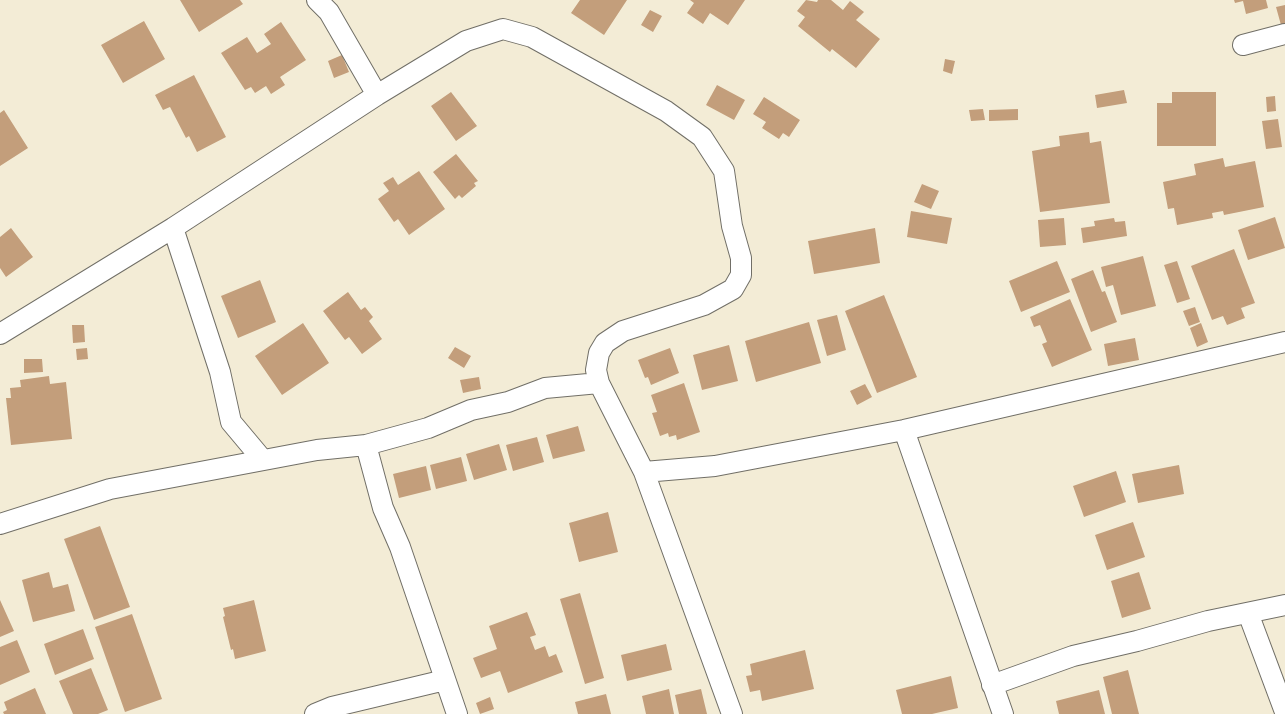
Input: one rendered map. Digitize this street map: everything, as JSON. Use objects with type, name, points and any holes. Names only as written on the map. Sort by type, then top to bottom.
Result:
[{"type":"street","points":[[317,0],[329,12],[377,95]]},
{"type":"street","points":[[0,334],[173,228],[377,95],[466,41],[503,29],[532,38],[666,111],[702,137],[724,171],[732,226],[741,258],[741,275],[733,289],[704,305],[624,331],[605,343],[599,353],[596,370],[599,383],[644,472],[732,714]]},
{"type":"street","points":[[1242,45],[1285,34]]},
{"type":"street","points":[[173,228],[220,372],[231,422],[262,459]]},
{"type":"street","points":[[644,472],[715,466],[904,430],[1285,342]]},
{"type":"street","points":[[0,524],[110,489],[262,459],[317,450],[366,445],[428,428],[471,410],[508,402],[545,388],[599,383]]},
{"type":"street","points":[[904,430],[1003,714]]},
{"type":"street","points":[[366,445],[383,508],[400,547],[457,714]]},
{"type":"street","points":[[992,685],[1073,656],[1137,641],[1208,621],[1285,606]]},
{"type":"street","points":[[1248,613],[1285,712]]},
{"type":"street","points":[[315,714],[332,707],[445,680]]},
{"type":"building","points":[[180,0],[240,0],[243,4],[199,32]]},
{"type":"building","points":[[580,0],[627,0],[604,35],[571,13]]},
{"type":"building","points":[[690,0],[745,0],[728,25],[710,13],[703,24],[687,13],[694,3]]},
{"type":"building","points":[[806,0],[817,2],[818,0],[831,0],[843,10],[850,1],[864,12],[856,20],[880,39],[856,68],[832,49],[830,52],[798,26],[805,17],[797,11]]},
{"type":"building","points":[[1234,0],[1266,0],[1268,8],[1246,14],[1243,1],[1235,3]]},
{"type":"building","points":[[1285,5],[1285,24],[1281,25],[1276,7]]},
{"type":"building","points":[[650,10],[662,16],[653,32],[641,25]]},
{"type":"building","points":[[144,21],[165,59],[123,83],[101,45]]},
{"type":"building","points":[[281,22],[306,60],[280,77],[285,85],[271,94],[266,86],[255,93],[251,87],[245,90],[221,53],[247,37],[257,53],[271,44],[264,34]]},
{"type":"building","points":[[342,55],[349,72],[334,78],[328,61]]},
{"type":"building","points":[[945,59],[955,61],[952,74],[943,71]]},
{"type":"building","points":[[194,75],[226,137],[197,152],[189,136],[186,138],[170,107],[163,110],[155,95]]},
{"type":"building","points":[[717,85],[745,100],[734,120],[706,105]]},
{"type":"building","points":[[1124,90],[1127,103],[1097,108],[1095,95]]},
{"type":"building","points":[[451,92],[477,126],[456,141],[431,106]]},
{"type":"building","points":[[1172,92],[1216,92],[1216,146],[1157,146],[1157,103],[1172,103]]},
{"type":"building","points":[[1275,96],[1276,111],[1267,112],[1266,97]]},
{"type":"building","points":[[764,97],[800,120],[789,137],[783,133],[779,139],[762,128],[766,122],[753,114]]},
{"type":"building","points":[[983,109],[985,120],[971,121],[969,110]]},
{"type":"building","points":[[1018,109],[1018,120],[989,121],[989,110]]},
{"type":"building","points":[[4,110],[28,148],[0,166],[0,113]]},
{"type":"building","points":[[1278,119],[1282,147],[1266,149],[1262,121]]},
{"type":"building","points":[[1089,132],[1090,143],[1101,141],[1110,203],[1040,212],[1032,151],[1060,146],[1059,136]]},
{"type":"building","points":[[456,154],[478,181],[474,183],[476,186],[462,198],[459,195],[455,199],[433,172]]},
{"type":"building","points":[[1223,158],[1225,167],[1255,161],[1264,207],[1224,215],[1223,211],[1212,213],[1213,218],[1177,225],[1174,208],[1168,209],[1163,182],[1196,175],[1194,164]]},
{"type":"building","points":[[419,171],[445,209],[409,235],[398,219],[394,222],[378,199],[389,191],[383,183],[393,177],[398,185]]},
{"type":"building","points":[[922,184],[939,191],[931,209],[914,202]]},
{"type":"building","points":[[911,211],[952,218],[947,244],[907,237]]},
{"type":"building","points":[[1275,217],[1285,248],[1248,260],[1238,230]]},
{"type":"building","points":[[1064,218],[1066,245],[1040,247],[1038,220]]},
{"type":"building","points":[[1114,218],[1115,222],[1125,221],[1127,236],[1083,243],[1081,228],[1095,226],[1094,221]]},
{"type":"building","points":[[11,228],[33,257],[6,277],[0,268],[0,237]]},
{"type":"building","points":[[875,228],[880,263],[814,274],[808,241]]},
{"type":"building","points":[[1234,249],[1255,303],[1241,308],[1245,318],[1227,325],[1223,316],[1212,320],[1191,266]]},
{"type":"building","points":[[1143,256],[1156,306],[1121,315],[1113,285],[1106,287],[1101,267]]},
{"type":"building","points":[[1057,261],[1070,292],[1021,312],[1009,281]]},
{"type":"building","points":[[1177,261],[1190,299],[1177,303],[1164,265]]},
{"type":"building","points":[[1093,270],[1102,292],[1105,291],[1117,322],[1091,332],[1071,279]]},
{"type":"building","points":[[260,280],[276,322],[238,338],[221,296]]},
{"type":"building","points":[[348,292],[361,310],[365,307],[373,317],[369,321],[382,339],[362,354],[349,337],[345,340],[323,311]]},
{"type":"building","points":[[884,295],[917,377],[877,393],[845,311]]},
{"type":"building","points":[[1070,299],[1092,350],[1052,367],[1042,344],[1047,342],[1040,325],[1034,327],[1030,317]]},
{"type":"building","points":[[1195,307],[1200,322],[1189,326],[1183,311]]},
{"type":"building","points":[[837,315],[846,350],[827,356],[817,320]]},
{"type":"building","points":[[809,322],[821,363],[756,382],[745,341]]},
{"type":"building","points":[[303,323],[329,363],[282,395],[255,356]]},
{"type":"building","points":[[1201,323],[1208,342],[1197,347],[1190,328]]},
{"type":"building","points":[[72,325],[84,325],[85,342],[73,343]]},
{"type":"building","points":[[1135,338],[1139,360],[1108,366],[1104,344]]},
{"type":"building","points":[[729,345],[738,381],[702,390],[693,355]]},
{"type":"building","points":[[455,347],[471,356],[464,368],[448,358]]},
{"type":"building","points":[[87,348],[88,359],[77,360],[76,349]]},
{"type":"building","points":[[670,348],[679,373],[651,385],[648,377],[645,378],[638,360]]},
{"type":"building","points":[[24,359],[42,359],[43,372],[24,373]]},
{"type":"building","points":[[49,376],[50,384],[66,382],[72,439],[11,445],[6,398],[11,398],[10,388],[21,387],[20,380]]},
{"type":"building","points":[[479,377],[481,389],[463,393],[460,380]]},
{"type":"building","points":[[684,383],[700,432],[677,440],[676,435],[669,437],[668,433],[660,436],[652,413],[657,412],[651,395]]},
{"type":"building","points":[[865,384],[872,397],[857,405],[850,391]]},
{"type":"building","points":[[578,426],[585,451],[553,459],[546,435]]},
{"type":"building","points":[[537,437],[544,462],[513,471],[506,445]]},
{"type":"building","points":[[499,444],[507,470],[474,480],[466,454]]},
{"type":"building","points":[[461,457],[467,481],[436,489],[430,465]]},
{"type":"building","points":[[1179,465],[1184,494],[1138,503],[1132,474]]},
{"type":"building","points":[[426,466],[431,490],[399,498],[393,474]]},
{"type":"building","points":[[1116,471],[1126,502],[1084,517],[1073,486]]},
{"type":"building","points":[[608,512],[618,552],[579,562],[569,523]]},
{"type":"building","points":[[1133,522],[1145,557],[1107,570],[1095,535]]},
{"type":"building","points":[[100,526],[130,607],[94,620],[64,539]]},
{"type":"building","points":[[49,572],[53,588],[68,584],[75,611],[33,622],[22,580]]},
{"type":"building","points":[[1139,572],[1151,609],[1122,618],[1111,581]]},
{"type":"building","points":[[580,593],[604,678],[585,684],[560,599]]},
{"type":"building","points":[[0,600],[14,631],[0,637]]},
{"type":"building","points":[[254,600],[266,651],[235,659],[233,649],[231,650],[223,617],[225,616],[223,608]]},
{"type":"building","points":[[527,612],[536,635],[530,637],[535,650],[545,646],[549,657],[556,654],[563,672],[508,693],[500,671],[481,678],[473,658],[497,649],[489,626]]},
{"type":"building","points":[[132,614],[162,699],[125,712],[95,627]]},
{"type":"building","points":[[83,629],[94,659],[55,675],[44,644]]},
{"type":"building","points":[[17,640],[30,672],[0,685],[0,647]]},
{"type":"building","points":[[666,644],[672,670],[627,681],[621,655]]},
{"type":"building","points":[[805,650],[814,689],[762,701],[760,690],[750,692],[746,676],[752,675],[750,664]]},
{"type":"building","points":[[91,668],[108,710],[98,714],[73,714],[59,681]]},
{"type":"building","points":[[1128,670],[1139,714],[1112,714],[1103,677]]},
{"type":"building","points":[[951,676],[958,708],[932,714],[902,714],[896,690]]},
{"type":"building","points":[[35,688],[46,714],[4,714],[3,712],[7,710],[4,702]]},
{"type":"building","points":[[669,689],[674,714],[646,714],[642,696]]},
{"type":"building","points":[[701,689],[707,714],[679,714],[675,695]]},
{"type":"building","points":[[1099,690],[1105,714],[1059,714],[1056,701]]},
{"type":"building","points":[[606,694],[611,714],[578,714],[575,702]]},
{"type":"building","points":[[490,697],[494,709],[480,714],[476,703]]}]
